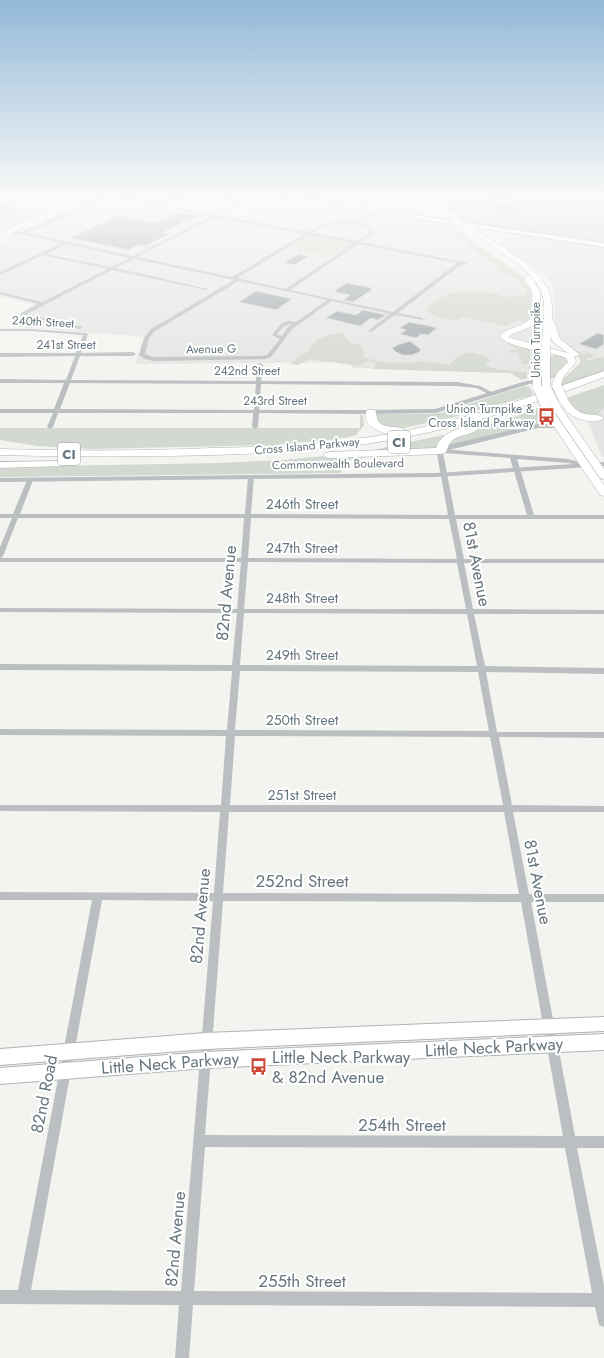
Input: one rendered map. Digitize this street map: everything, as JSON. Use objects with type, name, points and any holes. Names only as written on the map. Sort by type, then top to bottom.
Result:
[{"type":"highway","name":"Cross Island Parkway","points":[[0,452],[238,458],[293,452],[390,437],[452,424],[603,380]]},
{"type":"highway","name":"Cross Island Parkway","points":[[293,452],[341,450],[404,441],[444,432],[499,417],[603,380]]},
{"type":"highway","points":[[368,412],[375,425],[386,430],[397,431],[482,415]]},
{"type":"highway","points":[[293,452],[355,437],[366,428],[368,412]]},
{"type":"highway","points":[[293,452],[441,451],[443,442],[448,437],[477,427],[499,417]]},
{"type":"highway","points":[[0,441],[49,448],[134,456]]},
{"type":"highway","name":"Cross Island Parkway","points":[[0,459],[134,456]]},
{"type":"highway","points":[[0,465],[84,463],[134,456]]},
{"type":"main road","name":"Union Turnpike","points":[[507,261],[528,278],[536,291],[537,314],[542,350]]},
{"type":"main road","name":"Union Turnpike","points":[[516,261],[537,277],[542,283],[546,294],[547,314],[542,350],[541,384],[558,426],[604,493]]},
{"type":"main road","points":[[537,314],[532,323],[527,327],[504,336],[508,340],[514,342],[564,354],[570,357],[572,362],[560,375],[557,385],[563,399],[569,410],[575,414],[586,418],[599,418]]},
{"type":"main road","points":[[547,314],[556,340],[574,353],[578,359],[577,364],[557,385]]},
{"type":"main road","name":"Union Turnpike","points":[[551,406],[569,425],[600,464],[604,476]]},
{"type":"main road","name":"Little Neck Parkway","points":[[0,1057],[206,1041],[604,1024]]},
{"type":"main road","name":"Little Neck Parkway","points":[[0,1076],[206,1060],[604,1042]]},
{"type":"street","points":[[0,274],[27,261]]},
{"type":"street","points":[[79,261],[206,289]]},
{"type":"street","points":[[80,328],[23,314],[125,261]]},
{"type":"street","points":[[154,261],[421,319]]},
{"type":"street","points":[[232,278],[260,261]]},
{"type":"street","points":[[286,290],[328,261]]},
{"type":"street","points":[[371,331],[396,314],[464,262],[461,261]]},
{"type":"street","name":"Avenue G","points":[[238,280],[153,330],[147,338],[142,355],[153,359],[243,358],[269,356],[282,338]]},
{"type":"street","points":[[0,293],[43,304]]},
{"type":"street","points":[[297,323],[287,323],[281,325],[274,335],[282,338],[290,328],[331,300]]},
{"type":"street","name":"240th Street","points":[[0,330],[31,330],[86,334],[78,354]]},
{"type":"street","points":[[50,427],[78,354]]},
{"type":"street","name":"241st Street","points":[[0,355],[133,354]]},
{"type":"street","points":[[255,427],[260,365]]},
{"type":"street","name":"242nd Street","points":[[0,381],[461,384],[478,387],[492,394]]},
{"type":"street","name":"243rd Street","points":[[0,411],[436,411],[492,394],[541,384]]},
{"type":"street","points":[[441,451],[450,447],[536,427],[569,425]]},
{"type":"street","points":[[441,451],[568,461],[585,465]]},
{"type":"street","name":"81st Avenue","points":[[441,451],[440,454],[460,561],[550,1026],[570,1142],[602,1300],[604,1320]]},
{"type":"street","points":[[513,457],[531,517]]},
{"type":"street","name":"Commonwealth Boulevard","points":[[0,480],[444,474],[600,464]]},
{"type":"street","name":"82nd Avenue","points":[[182,1358],[251,477]]},
{"type":"street","points":[[0,556],[30,480]]},
{"type":"street","name":"246th Street","points":[[0,516],[604,517]]},
{"type":"street","name":"247th Street","points":[[0,560],[604,561]]},
{"type":"street","name":"248th Street","points":[[0,610],[604,612]]},
{"type":"street","name":"249th Street","points":[[0,667],[604,670]]},
{"type":"street","name":"250th Street","points":[[0,732],[604,735]]},
{"type":"street","name":"251st Street","points":[[0,808],[604,809]]},
{"type":"street","name":"252nd Street","points":[[0,896],[604,898]]},
{"type":"street","name":"82nd Road","points":[[23,1298],[98,896]]},
{"type":"street","name":"254th Street","points":[[199,1141],[604,1142]]},
{"type":"street","name":"255th Street","points":[[0,1297],[602,1300]]},
{"type":"shaded area","points":[[0,261],[502,261],[526,279],[534,293],[531,374],[352,368],[351,362],[135,364],[145,337],[10,326],[15,316],[35,305],[0,297]]},
{"type":"shaded area","points":[[492,261],[500,261],[521,276],[529,289],[531,295],[531,315],[526,323],[519,320],[506,326],[464,317],[457,320],[444,319],[432,315],[426,309],[443,297],[452,293],[468,291],[511,297],[525,295],[527,291],[516,278],[498,270],[495,263]]},
{"type":"shaded area","points":[[524,261],[604,261],[604,364],[576,352],[560,342],[554,331],[554,290],[544,275]]},
{"type":"shaded area","points":[[343,332],[350,342],[362,345],[364,358],[389,363],[427,362],[449,365],[464,354],[473,353],[491,360],[485,365],[491,368],[527,373],[527,378],[522,380],[510,373],[373,369],[377,363],[366,361],[359,366],[310,359],[297,365],[290,364],[309,350],[316,340],[328,335]]},
{"type":"shaded area","points":[[507,343],[531,348],[529,364],[523,364],[518,352],[508,353],[509,350],[518,350]]},
{"type":"shaded area","points":[[566,345],[574,346],[572,348],[585,354],[588,352],[595,356],[587,359],[588,360],[604,357],[604,371],[560,387],[559,383],[580,363],[580,359]]},
{"type":"shaded area","points":[[554,353],[566,356],[569,362],[555,378],[550,378],[550,355],[554,356]]},
{"type":"shaded area","points":[[604,385],[604,408],[596,416],[579,413],[566,398]]},
{"type":"shaded area","points":[[525,386],[530,387],[533,395],[454,417],[404,428],[385,426],[375,420],[376,414],[441,413]]},
{"type":"shaded area","points":[[604,397],[604,457],[602,457],[582,406]]},
{"type":"shaded area","points":[[539,407],[550,424],[447,445],[448,439],[466,431],[499,421],[503,422]]},
{"type":"shaded area","points":[[360,415],[363,415],[364,425],[356,435],[337,439],[273,445],[91,449],[38,446],[0,440],[0,428],[360,428]]},
{"type":"shaded area","points":[[443,435],[446,437],[439,441],[438,448],[373,450]]},
{"type":"shaded area","points":[[431,454],[382,455],[348,460],[344,470],[341,470],[341,473],[0,477],[0,467],[218,463],[283,460],[337,455]]},
{"type":"building","points":[[287,261],[300,261],[295,265],[284,263]]},
{"type":"building","points":[[347,283],[372,288],[370,290],[372,290],[353,302],[344,300],[350,295],[335,292],[337,291],[335,290]]},
{"type":"building","points":[[256,291],[292,299],[276,310],[239,302]]},
{"type":"building","points":[[363,310],[386,315],[378,320],[371,318],[360,326],[326,318],[337,311],[356,315]]},
{"type":"building","points":[[409,322],[437,328],[428,335],[421,334],[416,338],[400,334],[406,330],[400,328]]},
{"type":"building","points":[[598,333],[604,335],[604,344],[596,349],[579,344]]},
{"type":"building","points":[[410,341],[421,350],[419,352],[412,355],[403,355],[396,352],[392,348],[398,345]]},
{"type":"place","name":"Union Turnpike & Cross Island Parkway","points":[[547,416]]},
{"type":"place","name":"Little Neck Parkway & 82nd Avenue","points":[[259,1067]]}]
